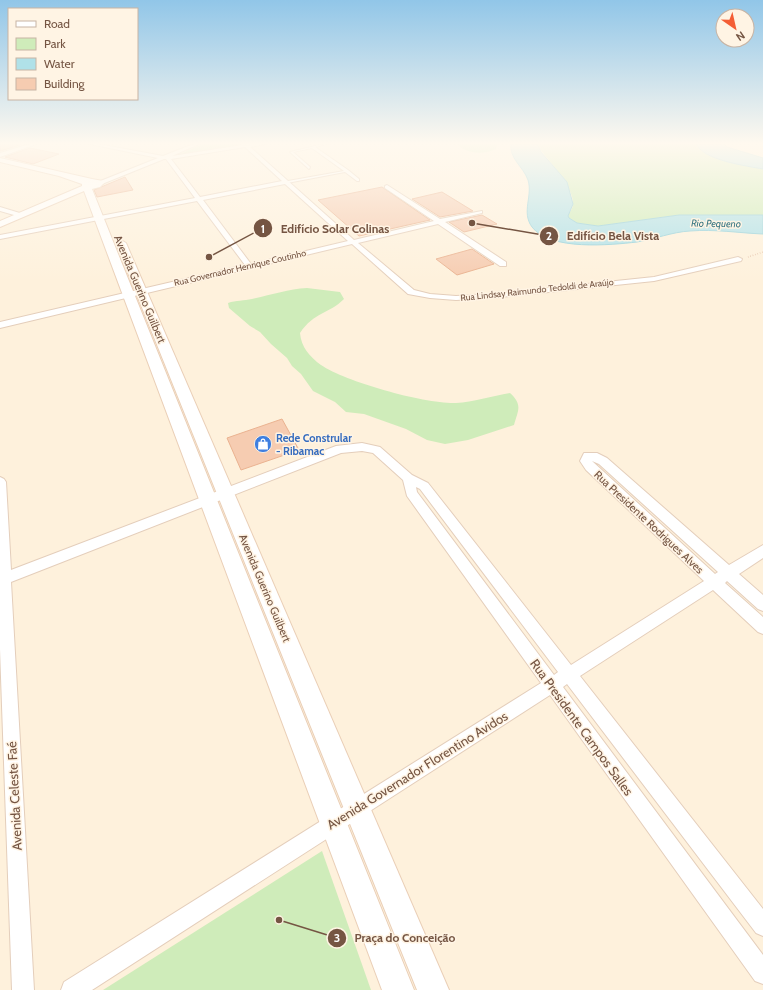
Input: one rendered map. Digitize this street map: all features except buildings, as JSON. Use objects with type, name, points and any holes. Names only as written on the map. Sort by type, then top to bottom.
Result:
[{"type":"main road","points":[[0,224],[86,189]]},
{"type":"main road","name":"Avenida Guerino Guilbert","points":[[93,189],[217,496],[357,808],[433,990]]},
{"type":"main road","name":"Avenida Guerino Guilbert","points":[[217,496],[334,823],[398,990]]},
{"type":"street","points":[[191,189],[200,199],[249,266]]},
{"type":"street","points":[[0,237],[251,189]]},
{"type":"street","name":"Rua Lindsay Raimundo Tedoldi de Araújo","points":[[296,189],[353,242],[411,292],[430,296],[456,298],[654,279],[738,259]]},
{"type":"street","points":[[390,189],[503,264]]},
{"type":"street","points":[[0,209],[21,215]]},
{"type":"street","name":"Rua Governador Henrique Coutinho","points":[[0,325],[480,212]]},
{"type":"street","name":"Rua Presidente Campos Salles","points":[[2,579],[340,449],[362,447],[376,450],[408,478],[424,486],[763,926]]},
{"type":"street","name":"Rua Presidente Rodrigues Alves","points":[[763,604],[721,578],[590,467],[586,461],[588,456],[597,457],[603,461],[721,578],[763,627]]},
{"type":"street","name":"Rua Presidente Campos Salles","points":[[408,478],[411,493],[763,973]]},
{"type":"street","name":"Avenida Celeste Faé","points":[[0,482],[2,579],[23,990]]},
{"type":"street","name":"Avenida Governador Florentino Avidos","points":[[72,990],[763,551]]},
{"type":"green space","points":[[569,189],[763,189],[763,215],[679,215],[598,226],[577,223],[569,218],[568,215],[573,204]]},
{"type":"green space","points":[[307,288],[340,292],[344,299],[333,308],[316,317],[305,326],[300,333],[304,347],[313,359],[321,365],[333,372],[367,385],[425,400],[456,403],[510,393],[518,404],[518,411],[514,425],[468,440],[445,444],[427,440],[406,429],[364,414],[346,412],[335,402],[313,391],[287,358],[260,332],[250,326],[229,308],[228,303]]},
{"type":"green space","points":[[322,851],[371,990],[103,990]]},
{"type":"water","name":"Rio Pequeno","points":[[529,189],[569,189],[573,204],[568,216],[577,223],[598,226],[679,215],[763,215],[763,234],[690,231],[637,242],[597,245],[566,243],[552,240],[541,235],[532,227],[527,216]]},
{"type":"place","name":"Edifício Bela Vista","points":[[472,223]]},
{"type":"place","name":"Edifício Solar Colinas","points":[[209,257]]},
{"type":"place","name":"Rede Constrular - Ribamac","points":[[263,444]]},
{"type":"place","name":"Praça do Conceição","points":[[279,920]]}]
